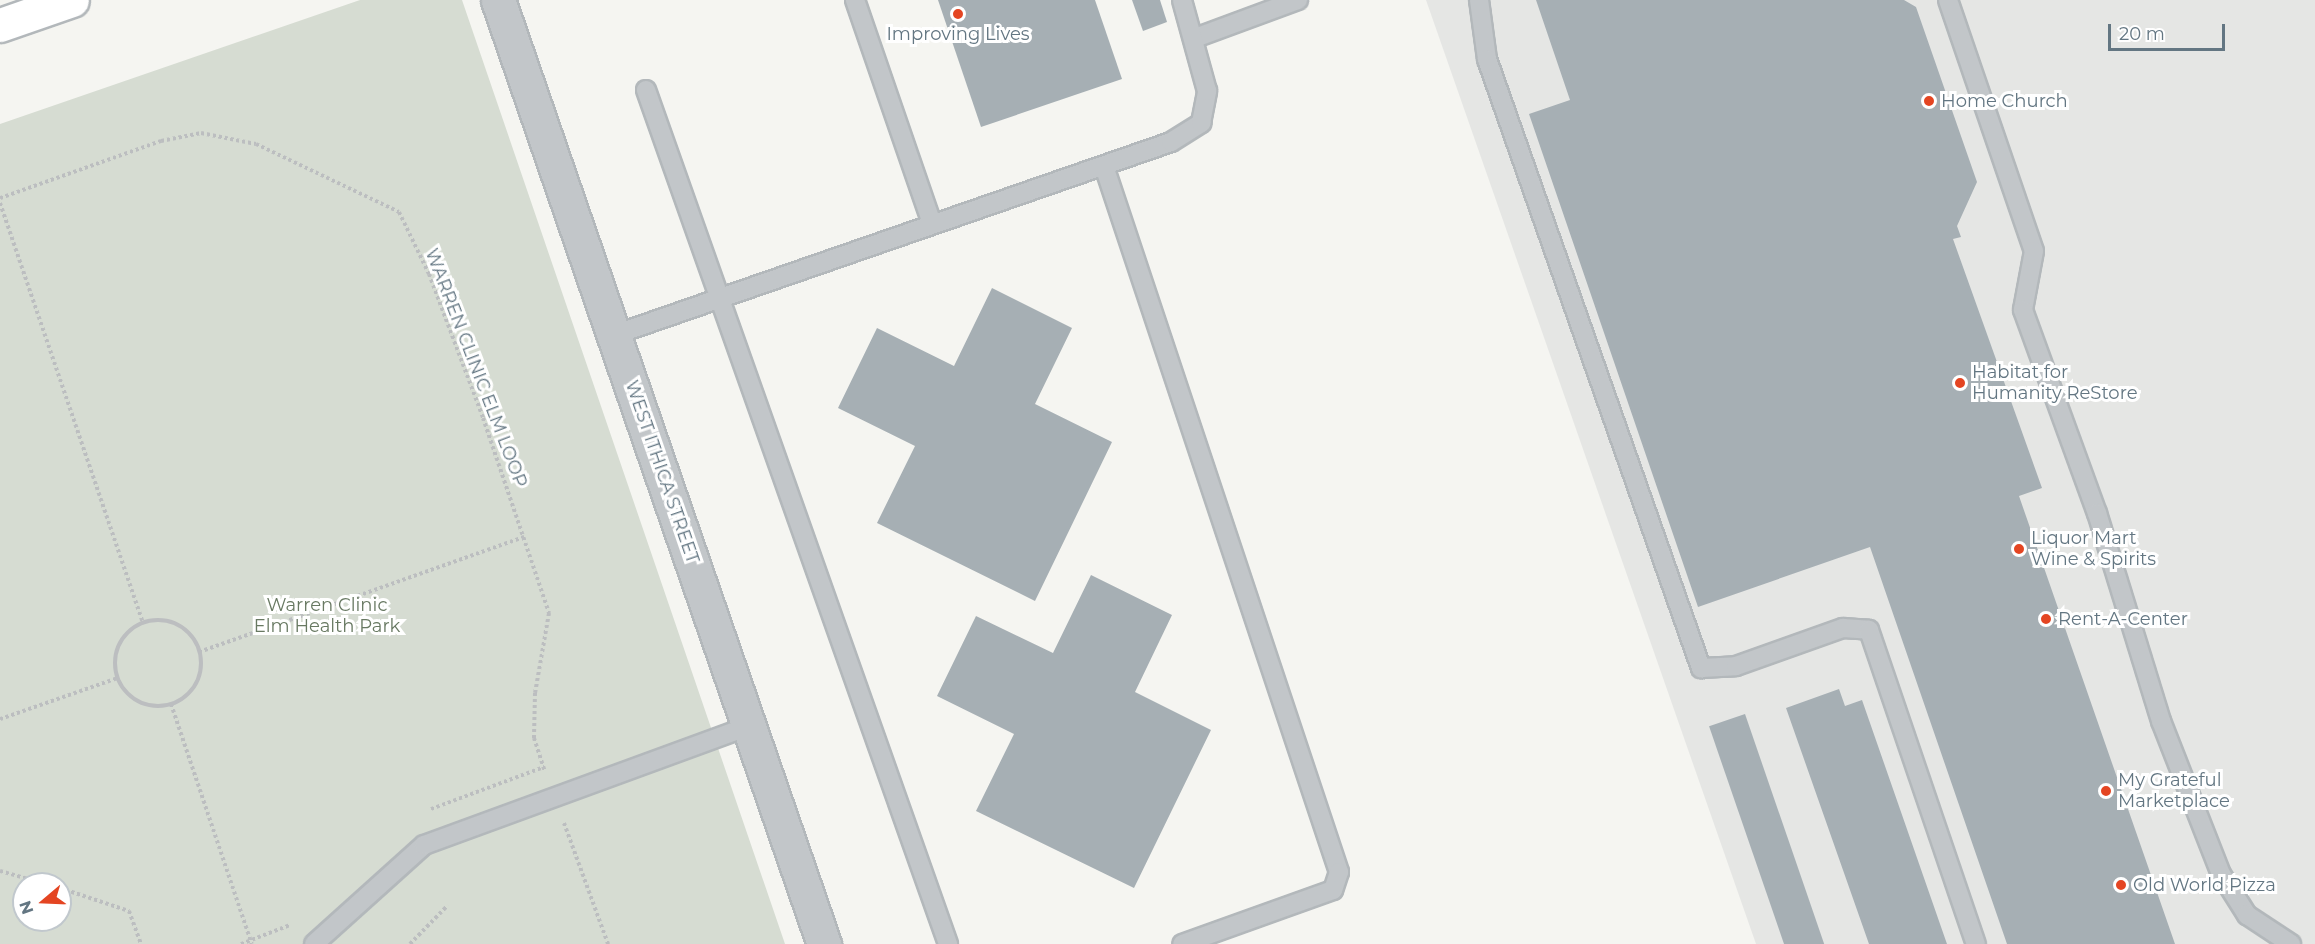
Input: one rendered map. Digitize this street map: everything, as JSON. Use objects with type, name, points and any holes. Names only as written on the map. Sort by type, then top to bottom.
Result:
[{"type":"main road","points":[[0,25],[72,0]]},
{"type":"street","name":"WEST ITHICA STREET","points":[[498,0],[824,944]]},
{"type":"lane","points":[[855,0],[932,224]]},
{"type":"lane","points":[[614,335],[1172,142],[1201,123],[1207,91],[1195,38],[1182,0]]},
{"type":"lane","points":[[1195,38],[1298,0]]},
{"type":"lane","points":[[1479,0],[1487,59],[1701,668],[1736,666],[1843,627],[1869,630],[1976,944]]},
{"type":"lane","points":[[1948,0],[2034,251],[2023,310],[2097,513],[2161,721],[2221,874],[2247,915],[2291,944]]},
{"type":"lane","points":[[646,90],[722,297],[948,944]]},
{"type":"lane","points":[[1104,166],[1339,872],[1333,890],[1182,944]]},
{"type":"lane","points":[[314,944],[424,845],[554,795],[750,726]]},
{"type":"path","name":"WARREN CLINIC ELM LOOP","points":[[0,201],[161,141],[201,133],[256,144],[399,212],[429,274],[549,613],[535,693],[534,738],[608,944]]},
{"type":"path","points":[[0,201],[143,624]]},
{"type":"path","points":[[199,652],[524,537]]},
{"type":"path","points":[[143,624],[178,625],[199,652],[195,686],[171,704],[146,705],[118,678],[118,648],[143,624]]},
{"type":"path","points":[[0,719],[118,678]]},
{"type":"path","points":[[171,704],[251,942],[241,944]]},
{"type":"path","points":[[72,892],[129,911],[141,944]]},
{"type":"path","points":[[410,944],[448,904]]},
{"type":"shaded area","points":[[1426,0],[2315,0],[2315,944],[1756,944]]},
{"type":"green space","name":"Warren Clinic Elm Health Park","points":[[360,0],[462,0],[785,944],[0,944],[0,124]]},
{"type":"building","points":[[938,0],[1095,0],[1122,79],[981,127]]},
{"type":"building","points":[[1132,0],[1160,0],[1167,22],[1143,31]]},
{"type":"building","points":[[1536,0],[1904,0],[1916,7],[1977,182],[1957,226],[1961,237],[1953,239],[2042,488],[2019,496],[2175,944],[2007,944],[1870,547],[1698,607],[1529,114],[1570,100]]},
{"type":"building","points":[[992,288],[1072,328],[1035,404],[1112,442],[1035,601],[877,523],[915,446],[838,408],[877,328],[954,366]]},
{"type":"building","points":[[1091,575],[1172,615],[1135,692],[1211,730],[1134,888],[976,811],[1014,734],[937,696],[976,616],[1053,653]]},
{"type":"building","points":[[1839,689],[1845,706],[1862,700],[1947,944],[1869,944],[1786,708]]},
{"type":"building","points":[[1745,714],[1824,944],[1784,944],[1709,726]]},
{"type":"place","name":"Improving Lives","points":[[958,14]]},
{"type":"place","name":"Home Church","points":[[1929,101]]},
{"type":"place","name":"Habitat for Humanity ReStore","points":[[1960,383]]},
{"type":"place","name":"Liquor Mart Wine & Spirits","points":[[2019,549]]},
{"type":"place","name":"Rent-A-Center","points":[[2046,619]]},
{"type":"place","name":"My Grateful Marketplace","points":[[2106,791]]},
{"type":"place","name":"Old World Pizza","points":[[2121,885]]}]
